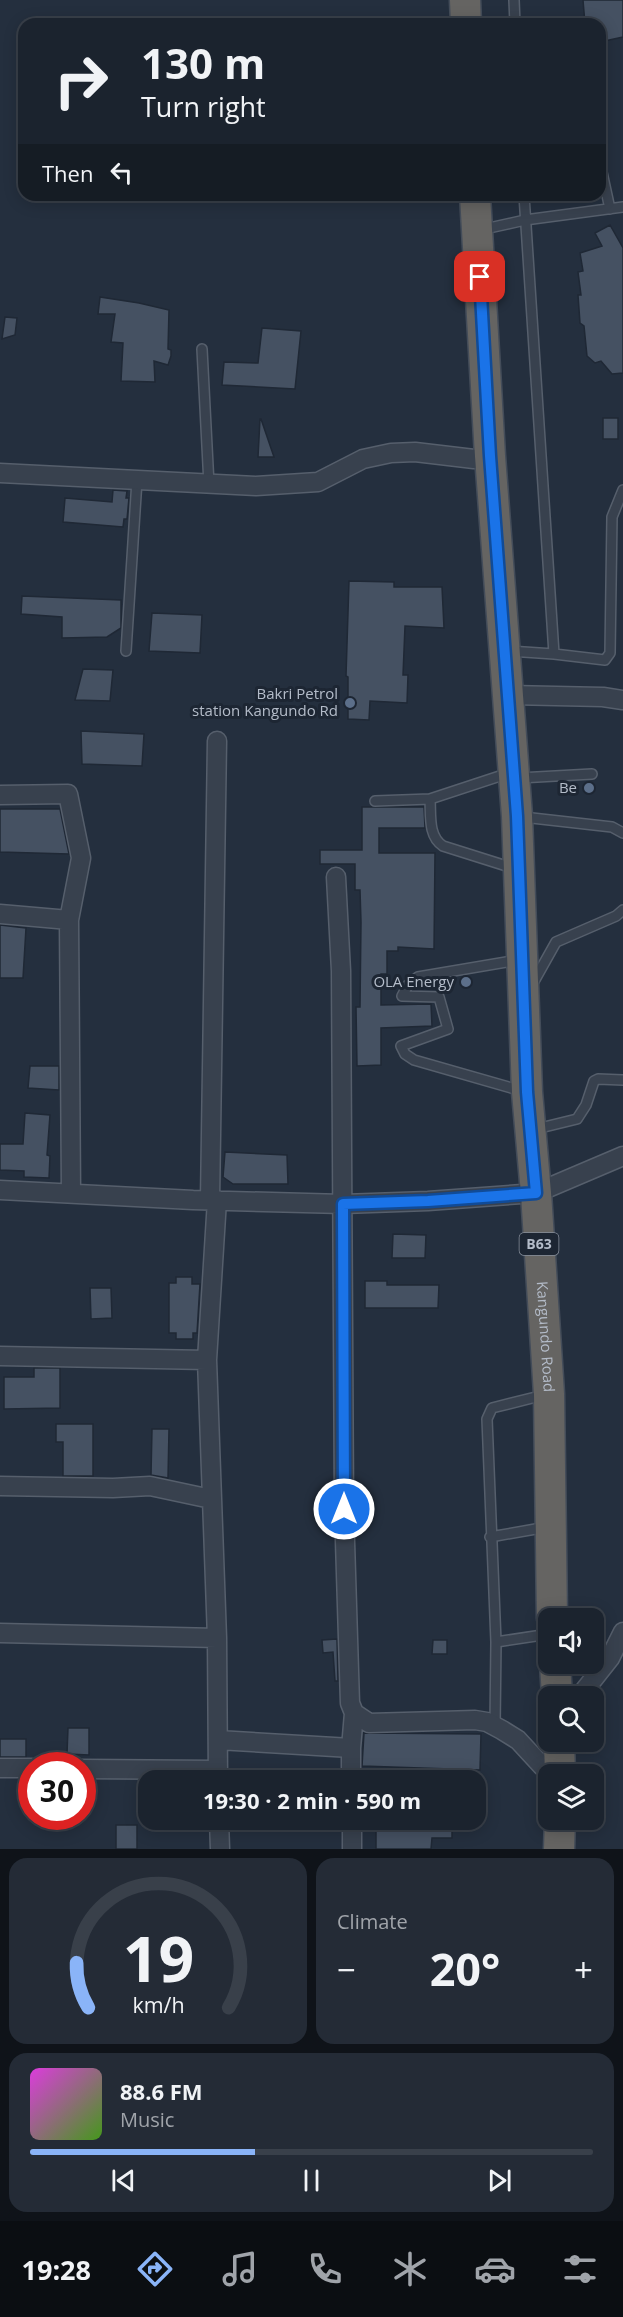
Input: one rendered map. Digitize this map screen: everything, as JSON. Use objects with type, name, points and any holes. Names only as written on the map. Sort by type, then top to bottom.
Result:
[{"type":"highway","points":[[465,0],[466,18]]},
{"type":"highway","name":"Kangundo Road","points":[[476,201],[490,456],[517,816],[527,1092],[549,1394],[552,1608]]},
{"type":"highway","points":[[559,1849],[560,1830]]},
{"type":"street","points":[[0,473],[256,486],[318,482],[363,459],[391,453],[414,452],[474,459],[490,456]]},
{"type":"street","points":[[509,695],[603,697],[623,700]]},
{"type":"street","points":[[217,741],[214,1200],[207,1360],[217,1638],[217,1770]]},
{"type":"street","points":[[0,795],[68,794],[81,858],[69,920],[71,1193]]},
{"type":"street","points":[[336,877],[341,970],[344,1509],[349,1692],[354,1713],[351,1770]]},
{"type":"street","points":[[0,914],[69,920]]},
{"type":"street","points":[[0,1190],[343,1204],[428,1201],[536,1193],[623,1156]]},
{"type":"street","points":[[0,1356],[207,1360]]},
{"type":"street","points":[[0,1486],[113,1488],[150,1486],[211,1499]]},
{"type":"street","points":[[588,1686],[610,1658],[623,1632]]},
{"type":"street","points":[[0,1633],[217,1638]]},
{"type":"street","points":[[354,1713],[369,1723],[379,1724],[475,1720],[495,1726],[518,1740],[540,1764]]},
{"type":"street","points":[[218,1740],[351,1748]]},
{"type":"street","points":[[0,1768],[18,1768]]},
{"type":"street","points":[[96,1770],[138,1771]]},
{"type":"street","points":[[219,1830],[220,1849]]},
{"type":"street","points":[[352,1830],[352,1849]]},
{"type":"lane","points":[[514,0],[515,18]]},
{"type":"lane","points":[[606,191],[610,209]]},
{"type":"lane","points":[[524,201],[554,654]]},
{"type":"lane","points":[[478,231],[525,220],[623,207]]},
{"type":"lane","points":[[202,349],[209,485]]},
{"type":"lane","points":[[126,651],[137,480]]},
{"type":"lane","points":[[506,651],[604,660],[608,658],[610,653],[612,517],[623,490]]},
{"type":"lane","points":[[375,801],[429,799],[514,774],[592,774]]},
{"type":"lane","points":[[429,799],[433,835],[443,846],[518,870]]},
{"type":"lane","points":[[517,816],[612,827],[623,833]]},
{"type":"lane","points":[[523,1001],[555,942],[616,916],[623,910]]},
{"type":"lane","points":[[521,960],[418,977],[408,985],[402,996],[439,997],[448,1029],[401,1046],[405,1054],[414,1060],[527,1092]]},
{"type":"lane","points":[[530,1130],[577,1119],[586,1105],[594,1081],[598,1079],[623,1080]]},
{"type":"lane","points":[[495,1726],[496,1642],[487,1419],[492,1408],[549,1394]]},
{"type":"lane","points":[[490,1537],[551,1527]]},
{"type":"lane","points":[[496,1642],[538,1636]]},
{"type":"building","points":[[583,0],[623,0],[623,37],[606,41],[606,18],[584,18]]},
{"type":"building","points":[[610,225],[623,248],[623,373],[612,374],[601,361],[595,363],[587,356],[584,326],[580,323],[578,295],[581,295],[578,272],[583,271],[580,253],[602,246],[595,233]]},
{"type":"building","points":[[100,297],[169,310],[168,349],[171,350],[171,356],[168,365],[154,361],[155,382],[121,381],[123,343],[111,342],[115,314],[98,314]]},
{"type":"building","points":[[5,317],[17,318],[15,335],[2,339]]},
{"type":"building","points":[[262,328],[301,331],[295,389],[222,385],[224,362],[258,363]]},
{"type":"building","points":[[603,418],[618,418],[618,439],[603,439]]},
{"type":"building","points":[[261,419],[274,457],[258,457]]},
{"type":"building","points":[[113,490],[127,491],[126,498],[129,498],[127,519],[124,519],[123,527],[63,522],[65,498],[112,502]]},
{"type":"building","points":[[349,581],[394,582],[394,587],[442,587],[444,628],[405,626],[403,675],[408,675],[407,703],[370,701],[369,720],[348,719],[348,677],[346,676]]},
{"type":"building","points":[[22,596],[121,600],[121,628],[107,637],[62,638],[62,617],[21,614]]},
{"type":"building","points":[[152,613],[202,615],[200,653],[149,651]]},
{"type":"building","points":[[83,669],[113,670],[110,701],[75,700]]},
{"type":"building","points":[[81,731],[144,734],[142,766],[82,764]]},
{"type":"building","points":[[362,807],[424,807],[425,828],[379,828],[379,853],[435,853],[434,949],[398,947],[398,951],[387,951],[387,974],[381,974],[381,1005],[431,1004],[432,1026],[381,1028],[381,1065],[357,1066],[356,1007],[360,1007],[360,890],[355,890],[355,864],[320,864],[320,850],[362,850]]},
{"type":"building","points":[[0,809],[60,809],[69,854],[0,852]]},
{"type":"building","points":[[0,925],[26,928],[23,978],[0,978]]},
{"type":"building","points":[[30,1066],[59,1066],[59,1090],[28,1088]]},
{"type":"building","points":[[25,1113],[50,1115],[47,1155],[50,1156],[49,1178],[24,1177],[24,1171],[0,1170],[0,1144],[23,1144]]},
{"type":"building","points":[[225,1152],[287,1155],[288,1184],[233,1184],[223,1177]]},
{"type":"building","points":[[393,1234],[426,1235],[425,1258],[392,1258]]},
{"type":"building","points":[[176,1277],[192,1277],[192,1284],[200,1284],[197,1333],[193,1333],[193,1339],[176,1339],[176,1333],[169,1333],[169,1283],[176,1283]]},
{"type":"building","points":[[365,1281],[387,1281],[387,1285],[439,1285],[438,1308],[365,1308]]},
{"type":"building","points":[[90,1288],[111,1288],[112,1318],[91,1319]]},
{"type":"building","points":[[34,1368],[60,1368],[60,1408],[4,1409],[4,1377],[34,1377]]},
{"type":"building","points":[[56,1424],[93,1424],[93,1476],[63,1476],[63,1442],[56,1442]]},
{"type":"building","points":[[152,1429],[169,1429],[168,1478],[151,1475]]},
{"type":"building","points":[[337,1639],[338,1681],[335,1681],[333,1652],[323,1653],[322,1640]]},
{"type":"building","points":[[433,1640],[447,1640],[447,1654],[432,1654]]},
{"type":"building","points":[[68,1728],[89,1728],[89,1752],[67,1752]]},
{"type":"building","points":[[364,1733],[481,1734],[480,1770],[362,1766]]},
{"type":"building","points":[[0,1739],[26,1739],[26,1752],[18,1752],[18,1757],[0,1757]]},
{"type":"building","points":[[116,1825],[137,1825],[137,1849],[116,1849]]},
{"type":"building","points":[[376,1830],[452,1830],[452,1838],[432,1838],[431,1849],[376,1849]]},
{"type":"place","name":"Bakri Petrol station Kangundo Rd","points":[[350,703]]},
{"type":"place","name":"Be","points":[[589,788]]},
{"type":"place","name":"OLA Energy","points":[[466,982]]},
{"type":"route","points":[[344,1509],[343,1204],[428,1201],[536,1193],[527,1092],[517,816],[490,456],[480,277]]}]
